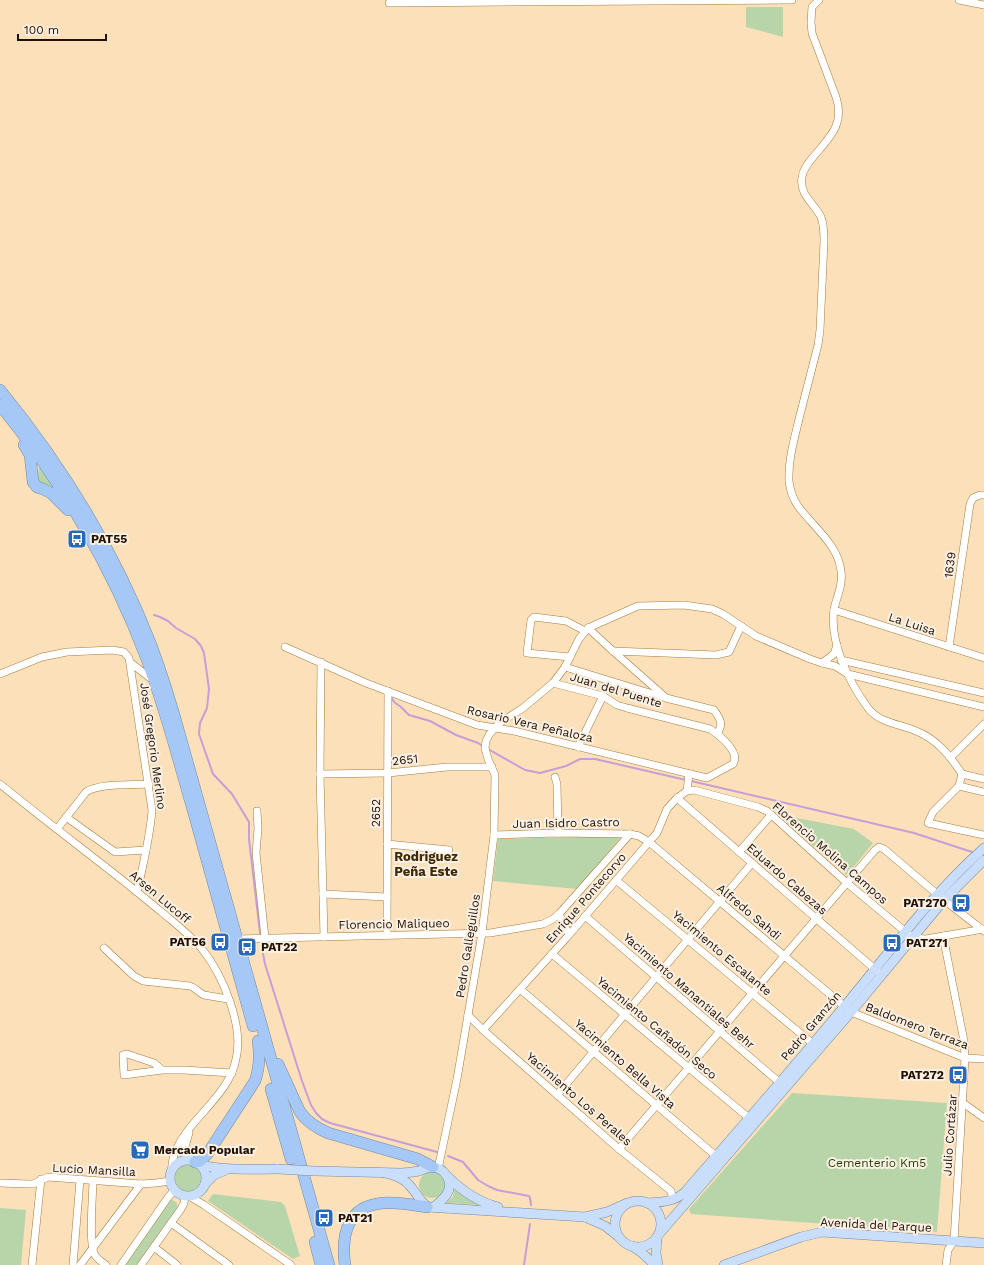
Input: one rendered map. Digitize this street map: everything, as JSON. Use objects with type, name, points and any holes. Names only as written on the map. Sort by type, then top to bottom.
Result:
[{"type":"highway","points":[[0,390],[45,447],[86,511],[109,552],[142,622],[154,652],[168,693],[329,1265]]},
{"type":"highway","points":[[0,405],[16,424],[43,463],[83,526],[99,554],[119,595],[146,656],[156,683],[179,761],[321,1265]]},
{"type":"highway","points":[[16,424],[19,435],[30,455],[34,486],[51,493],[83,526]]},
{"type":"highway","points":[[262,1028],[298,1109],[304,1118],[311,1124],[328,1133],[418,1159],[436,1168]]},
{"type":"highway","points":[[194,1162],[200,1161],[208,1153],[255,1081],[260,1062],[258,1041]]},
{"type":"highway","points":[[346,1265],[343,1246],[346,1232],[352,1219],[362,1210],[384,1203],[430,1207]]},
{"type":"main road","name":"Pedro Granzón","points":[[658,1236],[971,860],[984,848]]},
{"type":"main road","name":"Pedro Granzón","points":[[941,897],[984,860]]},
{"type":"main road","name":"Pedro Granzón","points":[[673,1200],[685,1192],[812,1044],[847,1010]]},
{"type":"main road","points":[[229,1168],[214,1175],[199,1192],[187,1196],[175,1190],[171,1177],[174,1168],[184,1161],[194,1162],[206,1166],[229,1168],[385,1173],[407,1173],[427,1168],[436,1168],[443,1172],[466,1193],[482,1202],[519,1213]]},
{"type":"main road","points":[[194,1162],[202,1168],[205,1173],[205,1184]]},
{"type":"main road","points":[[415,1191],[414,1180],[417,1174],[422,1170]]},
{"type":"main road","points":[[385,1173],[395,1175],[404,1180],[415,1191],[420,1199],[430,1207],[585,1217],[607,1212],[627,1203],[639,1201],[661,1202],[673,1200]]},
{"type":"main road","points":[[430,1207],[447,1193],[449,1182],[447,1176]]},
{"type":"main road","points":[[647,1202],[654,1207],[659,1214],[661,1222],[656,1253],[657,1265]]},
{"type":"main road","points":[[621,1239],[615,1228],[615,1219],[618,1212],[627,1203]]},
{"type":"main road","points":[[585,1217],[605,1226],[657,1265]]},
{"type":"main road","name":"Avenida del Parque","points":[[724,1265],[801,1237],[822,1232],[982,1242]]},
{"type":"main road","points":[[631,1245],[647,1245],[658,1236]]},
{"type":"street","points":[[389,3],[433,1],[792,0]]},
{"type":"street","points":[[819,0],[812,7],[810,22],[812,33],[836,97],[839,116],[834,132],[808,163],[802,178],[803,192],[821,218],[824,230],[824,249],[818,345],[791,450],[789,482],[791,494],[797,506],[834,549],[839,561],[841,580],[840,591],[834,610],[834,632],[842,660],[858,694],[868,709],[876,716],[917,731],[933,740],[951,756],[962,774],[959,786],[933,812],[928,823],[984,834]]},
{"type":"street","points":[[959,0],[984,5]]},
{"type":"street","name":"1639","points":[[949,647],[970,504],[973,498],[984,495]]},
{"type":"street","points":[[495,728],[498,724],[523,708],[553,682],[565,667],[579,639],[587,630],[611,617],[638,606],[684,605],[712,609],[756,636],[810,659],[835,666],[848,674],[984,706]]},
{"type":"street","name":"La Luisa","points":[[834,610],[984,658]]},
{"type":"street","points":[[570,657],[527,653],[531,620],[534,617],[566,621],[587,630],[666,698]]},
{"type":"street","points":[[613,651],[716,656],[729,652],[741,626]]},
{"type":"street","points":[[822,662],[834,654],[837,646]]},
{"type":"street","name":"Rosario Vera Peñaloza","points":[[285,647],[388,691],[478,725],[514,731],[708,778],[733,764],[735,760],[735,755],[732,749],[718,734]]},
{"type":"street","name":"José Gregorio Merlino","points":[[0,674],[42,657],[67,652],[112,650],[124,652],[129,658],[152,810],[151,823],[137,892]]},
{"type":"street","points":[[842,660],[984,693]]},
{"type":"street","points":[[321,662],[320,774],[324,936]]},
{"type":"street","points":[[130,663],[156,683]]},
{"type":"street","name":"Juan del Puente","points":[[553,682],[603,696],[617,705],[710,729],[718,734],[721,727],[721,722],[714,710],[666,698],[565,667]]},
{"type":"street","name":"2652","points":[[387,935],[388,691]]},
{"type":"street","points":[[578,747],[603,696]]},
{"type":"street","points":[[951,756],[984,724]]},
{"type":"street","name":"Pedro Galleguillos","points":[[436,1168],[457,1079],[482,933],[494,835],[495,778],[486,752],[486,741],[495,728]]},
{"type":"street","name":"2651","points":[[320,774],[388,773],[447,767],[492,767]]},
{"type":"street","points":[[687,791],[689,774]]},
{"type":"street","points":[[962,774],[984,779]]},
{"type":"street","points":[[555,777],[557,784],[558,833]]},
{"type":"street","name":"Arsen Lucoff","points":[[0,784],[137,892],[186,933],[202,949],[217,972],[228,999],[237,1029],[239,1043],[236,1060],[232,1073],[221,1091],[191,1127],[177,1147],[173,1156],[171,1177]]},
{"type":"street","points":[[57,829],[86,792],[91,789],[100,787],[149,784]]},
{"type":"street","points":[[959,786],[984,792]]},
{"type":"street","name":"Florencio Molina Campos","points":[[687,791],[694,790],[758,807],[767,811],[848,883],[910,935]]},
{"type":"street","name":"Enrique Pontecorvo","points":[[483,1030],[569,935],[657,833],[667,809],[677,798],[687,791]]},
{"type":"street","name":"Eduardo Cabezas","points":[[677,798],[879,972]]},
{"type":"street","points":[[257,811],[258,829],[256,854],[265,938]]},
{"type":"street","points":[[739,852],[771,815]]},
{"type":"street","points":[[66,817],[115,852],[146,850]]},
{"type":"street","name":"Juan Isidro Castro","points":[[494,835],[558,833],[630,834],[639,836]]},
{"type":"street","name":"Florencio Maliqueo","points":[[238,939],[482,933],[508,931],[543,924],[553,920],[559,914],[630,834]]},
{"type":"street","name":"Alfredo Sahdi","points":[[639,836],[649,842],[847,1010]]},
{"type":"street","points":[[387,844],[449,850]]},
{"type":"street","points":[[619,1149],[719,1031],[879,847],[884,849],[941,897],[984,930]]},
{"type":"street","points":[[557,1095],[752,863]]},
{"type":"street","name":"Yacimiento Escalante","points":[[616,880],[812,1044]]},
{"type":"street","points":[[323,894],[387,897]]},
{"type":"street","points":[[559,914],[569,935]]},
{"type":"street","name":"Yacimiento Manantiales Behr","points":[[585,916],[779,1082]]},
{"type":"street","points":[[910,935],[926,939],[984,930]]},
{"type":"street","name":"Julio Cortázar","points":[[943,936],[964,1041],[965,1058],[954,1241],[948,1250],[946,1265]]},
{"type":"street","points":[[104,948],[134,976],[143,981],[195,987],[201,994],[228,999]]},
{"type":"street","name":"Yacimiento Cañadón Seco","points":[[552,954],[749,1118]]},
{"type":"street","name":"Yacimiento Bella Vista","points":[[520,988],[716,1156]]},
{"type":"street","name":"Baldomero Terraza","points":[[847,1010],[965,1058],[984,1059]]},
{"type":"street","name":"Yacimiento Los Perales","points":[[468,1015],[483,1030],[619,1149],[671,1191],[673,1200]]},
{"type":"street","points":[[162,1070],[154,1063],[128,1054],[123,1055],[124,1075],[162,1070],[232,1073]]},
{"type":"street","points":[[963,1103],[984,1118]]},
{"type":"street","name":"Arsen Lucoff","points":[[191,1127],[185,1149],[186,1155],[194,1162]]},
{"type":"street","name":"Lucio Mansilla","points":[[0,1183],[34,1184],[41,1179],[48,1177],[142,1184],[156,1183],[171,1177]]},
{"type":"street","points":[[32,1265],[41,1179]]},
{"type":"street","points":[[73,1265],[80,1180]]},
{"type":"street","points":[[93,1180],[91,1232],[92,1250],[95,1256],[106,1265]]},
{"type":"street","points":[[80,1265],[142,1184]]},
{"type":"street","points":[[121,1265],[169,1196],[175,1190]]},
{"type":"street","points":[[141,1265],[171,1223],[187,1196],[204,1205],[291,1265]]},
{"type":"street","points":[[171,1223],[229,1265]]},
{"type":"street","points":[[154,1247],[177,1265]]},
{"type":"street","points":[[276,1265],[281,1258]]},
{"type":"green space","points":[[746,7],[783,7],[783,37],[746,27]]},
{"type":"green space","points":[[39,468],[41,468],[56,490],[37,484]]},
{"type":"green space","points":[[776,814],[854,829],[873,843],[847,875]]},
{"type":"green space","points":[[622,836],[577,889],[493,881],[498,839]]},
{"type":"green space","name":"Cementerio Km5","points":[[792,1093],[947,1103],[937,1232],[691,1214],[689,1209]]},
{"type":"green space","points":[[188,1165],[197,1169],[201,1178],[197,1187],[188,1191],[179,1187],[175,1178],[179,1169]]},
{"type":"green space","points":[[432,1172],[441,1176],[445,1185],[441,1194],[432,1198],[423,1194],[419,1185],[423,1176]]},
{"type":"green space","points":[[454,1189],[480,1205],[446,1203],[453,1197]]},
{"type":"green space","points":[[213,1194],[281,1202],[285,1206],[300,1256],[293,1259],[208,1201]]},
{"type":"green space","points":[[172,1200],[177,1203],[177,1208],[137,1265],[125,1265],[170,1201]]},
{"type":"green space","points":[[0,1208],[26,1210],[21,1265],[0,1265]]},
{"type":"waterway","points":[[154,615],[168,621],[176,628],[195,639],[201,646],[204,653],[209,689],[207,708],[200,723],[199,734],[213,774],[232,794],[249,822],[249,839],[260,933]]},
{"type":"waterway","points":[[391,697],[394,702],[409,715],[430,721],[456,735],[478,743],[484,747]]},
{"type":"waterway","points":[[488,749],[525,770],[540,773],[566,766],[580,759],[595,759],[686,780]]},
{"type":"waterway","points":[[691,781],[914,833],[975,853]]},
{"type":"waterway","points":[[261,943],[265,964],[302,1081],[311,1105],[316,1113],[322,1119],[330,1123],[437,1152]]},
{"type":"waterway","points":[[448,1156],[463,1162],[478,1180],[488,1186],[497,1190],[529,1196],[531,1205]]},
{"type":"waterway","points":[[524,1265],[530,1224]]},
{"type":"place","name":"PAT55","points":[[77,539]]},
{"type":"place","name":"PAT270","points":[[961,903]]},
{"type":"place","name":"PAT56","points":[[220,942]]},
{"type":"place","name":"PAT271","points":[[892,943]]},
{"type":"place","name":"PAT22","points":[[247,947]]},
{"type":"place","name":"PAT272","points":[[958,1075]]},
{"type":"place","name":"Mercado Popular","points":[[140,1150]]},
{"type":"place","name":"PAT21","points":[[324,1218]]},
{"type":"district","name":"Rodriguez Peña Este","points":[[426,864]]}]
